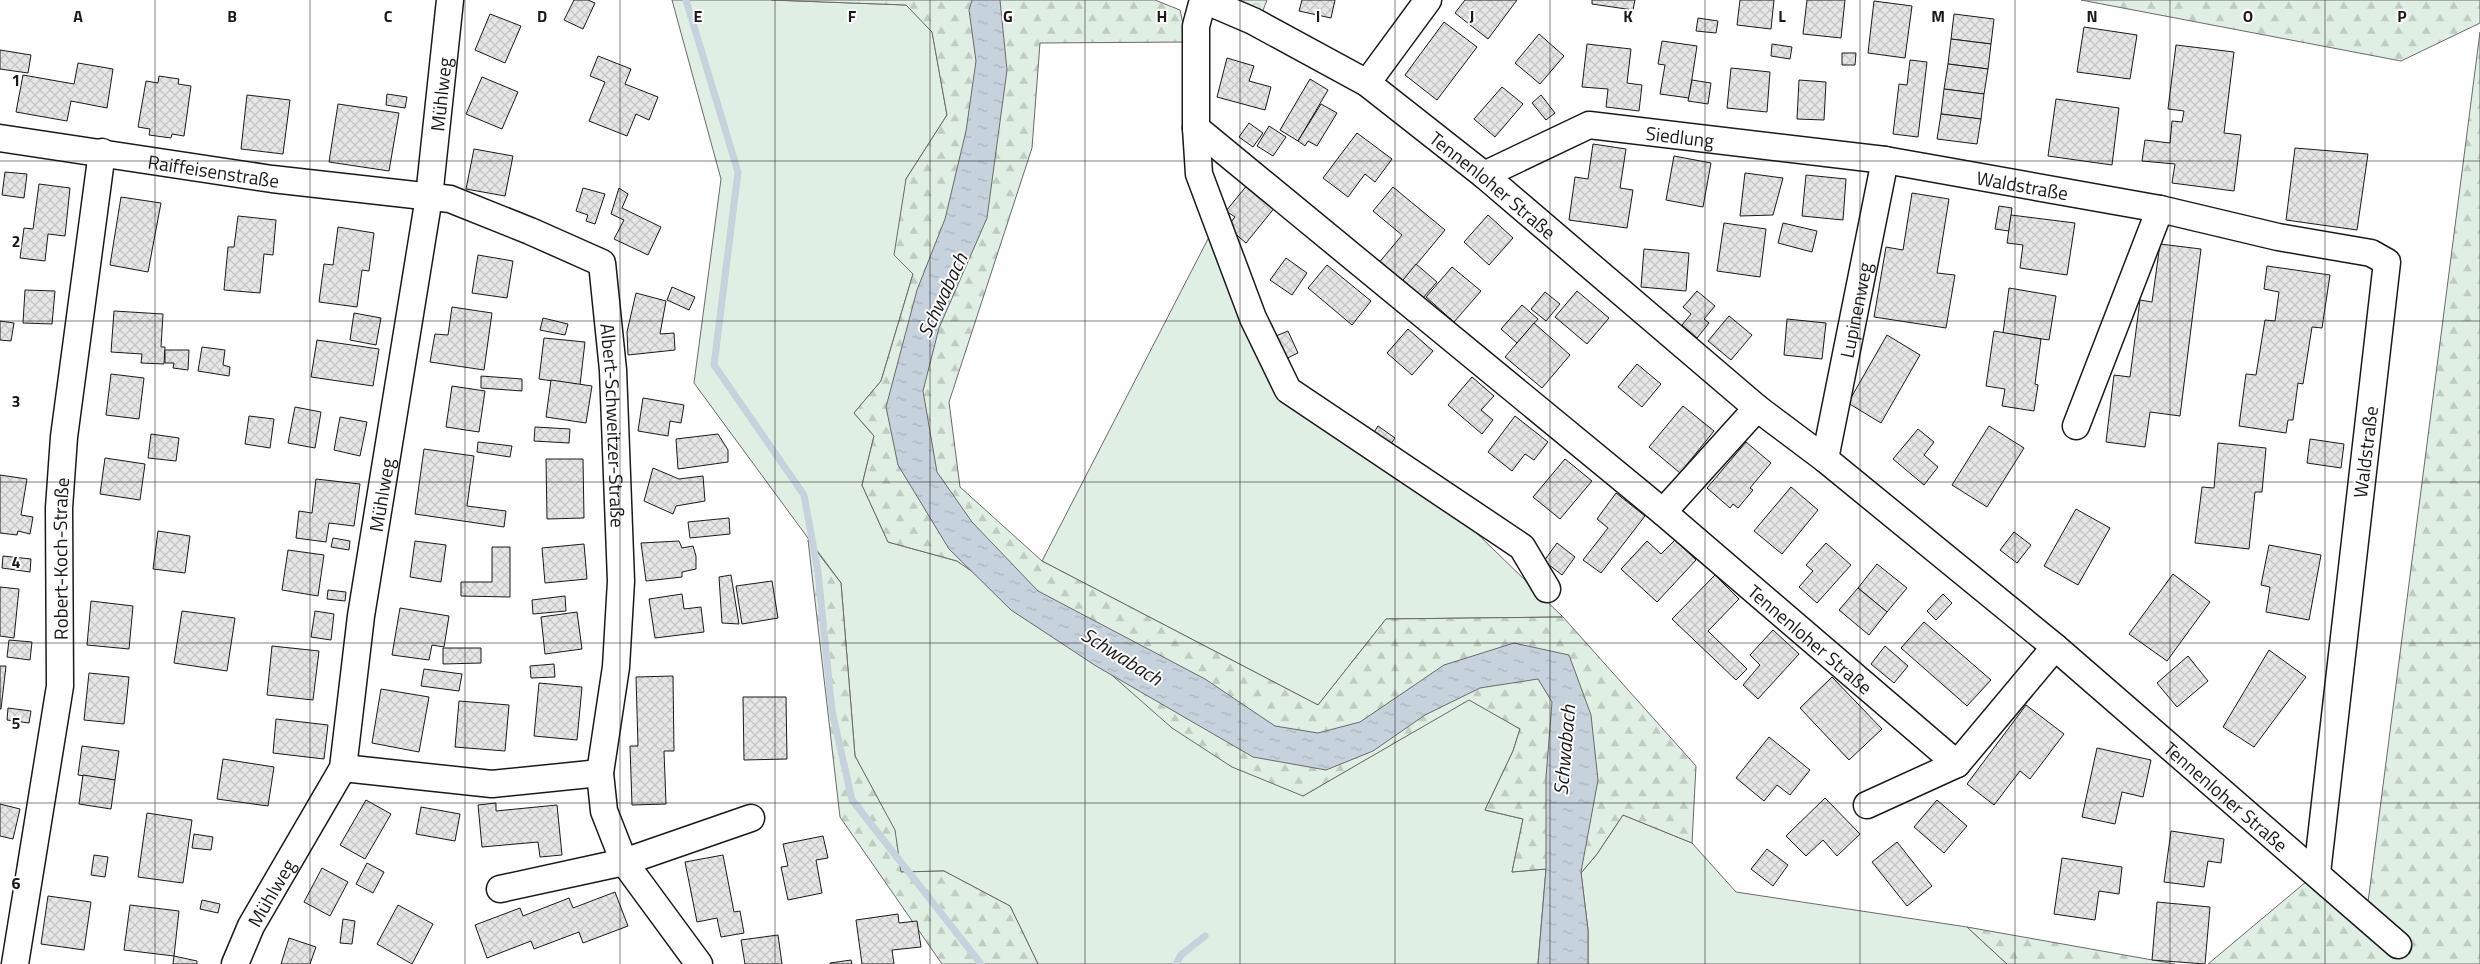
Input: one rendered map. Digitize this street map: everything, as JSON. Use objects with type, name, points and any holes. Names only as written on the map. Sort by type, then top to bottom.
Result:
[{"type":"street","name":"Mühlweg","points":[[235,964],[251,926],[343,768],[360,616],[428,197],[450,0]]},
{"type":"street","name":"Tennenloher Straße","points":[[1547,590],[1522,547],[1288,390],[1253,318],[1199,174],[1196,128],[1196,26],[1204,0],[1253,20],[1367,83],[1484,175],[1757,408],[1825,459],[2055,647],[2398,945]]},
{"type":"street","points":[[1367,83],[1428,0]]},
{"type":"street","name":"Siedlung","points":[[1484,175],[1590,125],[1885,160]]},
{"type":"street","name":"Tennenloher Straße","points":[[1196,128],[1663,512],[1957,764]]},
{"type":"street","name":"Raiffeisenstraße","points":[[0,138],[272,179],[428,197]]},
{"type":"street","name":"Robert-Koch-Straße","points":[[14,964],[60,686],[60,508],[64,437],[102,152]]},
{"type":"street","name":"Waldstraße","points":[[1885,160],[2160,209],[2278,237],[2371,253],[2387,262],[2317,873]]},
{"type":"street","name":"Lupinenweg","points":[[1825,459],[1885,160]]},
{"type":"street","name":"Albert-Schweitzer-Straße","points":[[428,197],[450,199],[530,231],[602,263],[613,370],[621,581],[616,667],[600,773],[604,811],[624,862],[699,964]]},
{"type":"street","points":[[2076,426],[2160,209]]},
{"type":"street","points":[[1663,512],[1757,408]]},
{"type":"street","points":[[1867,804],[1957,764],[2055,647]]},
{"type":"street","points":[[343,768],[492,784],[600,773]]},
{"type":"street","points":[[500,889],[624,862],[751,818]]},
{"type":"green space","points":[[672,0],[771,0],[906,5],[932,31],[947,115],[906,179],[913,274],[881,381],[854,413],[874,436],[862,485],[888,542],[957,561],[1303,796],[1469,699],[1520,729],[1513,751],[1485,810],[1523,819],[1512,872],[1546,869],[1538,964],[1038,964],[1010,906],[944,871],[901,872],[894,830],[855,756],[841,583],[694,383],[721,179]]},
{"type":"green space","points":[[771,0],[1155,0],[1180,10],[1187,42],[1040,43],[1032,148],[949,402],[960,487],[1042,561],[1318,705],[1386,619],[1563,617],[1696,766],[1692,843],[1623,815],[1597,854],[1581,873],[1546,869],[1512,872],[1523,819],[1485,810],[1513,751],[1520,729],[1469,700],[1303,796],[1232,767],[1172,728],[1081,648],[957,561],[888,542],[862,485],[874,436],[854,413],[881,381],[913,274],[894,255],[906,179],[947,115],[932,32],[906,5]]},
{"type":"green space","points":[[1238,0],[1267,0],[1262,13]]},
{"type":"green space","points":[[2081,0],[2480,0],[2480,23],[2401,61]]},
{"type":"green space","points":[[2480,32],[2480,964],[2208,964],[2313,876],[2366,918]]},
{"type":"green space","points":[[1209,237],[1283,397],[1459,516],[1563,617],[1386,619],[1318,705],[1042,561]]},
{"type":"green space","points":[[808,540],[841,583],[855,756],[895,830],[901,872],[944,871],[1010,906],[1038,964],[942,964],[840,817]]},
{"type":"green space","points":[[1623,815],[1692,843],[1736,892],[1967,927],[2007,964],[1588,964],[1588,930],[1581,873],[1597,854]]},
{"type":"green space","points":[[1967,927],[2175,964],[2007,964]]},
{"type":"water","name":"Schwabach","points":[[972,0],[1000,0],[1007,70],[987,218],[939,328],[923,391],[937,472],[972,522],[1038,591],[1205,679],[1275,726],[1318,733],[1360,722],[1444,665],[1514,643],[1569,655],[1591,715],[1598,780],[1581,872],[1588,930],[1588,964],[1538,964],[1546,869],[1546,777],[1552,702],[1538,679],[1480,688],[1425,715],[1373,751],[1326,770],[1253,757],[1096,666],[1011,610],[949,549],[898,465],[886,407],[917,290],[945,219],[966,131],[976,61],[969,10]]},
{"type":"building","points":[[574,0],[588,0],[595,3],[583,29],[564,20]]},
{"type":"building","points":[[1302,0],[1335,0],[1331,18],[1299,11]]},
{"type":"building","points":[[1465,0],[1517,0],[1488,39],[1455,13]]},
{"type":"building","points":[[1592,0],[1635,0],[1633,10],[1592,4]]},
{"type":"building","points":[[1740,0],[1774,0],[1771,29],[1737,25]]},
{"type":"building","points":[[1807,0],[1845,0],[1841,38],[1803,34]]},
{"type":"building","points":[[1874,1],[1912,6],[1905,58],[1868,53]]},
{"type":"building","points":[[490,14],[521,26],[505,63],[475,50]]},
{"type":"building","points":[[1954,14],[1994,19],[1991,44],[1951,39]]},
{"type":"building","points":[[1698,18],[1718,21],[1716,33],[1696,31]]},
{"type":"building","points":[[1444,22],[1477,47],[1437,100],[1405,75]]},
{"type":"building","points":[[2084,27],[2137,35],[2130,79],[2077,72]]},
{"type":"building","points":[[1539,34],[1564,56],[1540,84],[1515,63]]},
{"type":"building","points":[[1951,39],[1991,44],[1988,69],[1948,64]]},
{"type":"building","points":[[1662,41],[1697,46],[1689,98],[1660,94],[1665,65],[1658,64]]},
{"type":"building","points":[[1587,44],[1631,49],[1627,83],[1642,85],[1639,111],[1606,107],[1608,89],[1582,87]]},
{"type":"building","points":[[1772,44],[1792,47],[1790,59],[1771,56]]},
{"type":"building","points":[[2176,45],[2234,52],[2224,133],[2241,135],[2234,191],[2172,183],[2175,164],[2142,161],[2145,140],[2170,143],[2172,121],[2182,122],[2184,111],[2168,109]]},
{"type":"building","points":[[0,50],[31,55],[28,73],[0,69]]},
{"type":"building","points":[[1842,53],[1856,53],[1855,65],[1842,65]]},
{"type":"building","points":[[598,56],[631,69],[625,84],[658,97],[649,120],[636,114],[627,136],[589,121],[605,82],[590,76]]},
{"type":"building","points":[[1227,58],[1254,66],[1249,81],[1271,87],[1265,110],[1217,97]]},
{"type":"building","points":[[1910,60],[1927,62],[1918,137],[1893,134],[1899,84],[1907,85]]},
{"type":"building","points":[[78,63],[113,69],[107,108],[71,101],[67,121],[16,112],[23,75],[74,84]]},
{"type":"building","points":[[1948,64],[1988,69],[1984,94],[1944,89]]},
{"type":"building","points":[[1731,68],[1770,72],[1767,112],[1727,108]]},
{"type":"building","points":[[159,76],[179,79],[178,84],[191,86],[184,136],[172,134],[171,138],[149,135],[150,129],[138,127],[146,81],[158,83]]},
{"type":"building","points":[[482,77],[518,92],[502,129],[466,114]]},
{"type":"building","points":[[1310,79],[1328,90],[1298,141],[1280,130]]},
{"type":"building","points":[[1692,80],[1711,83],[1708,104],[1688,101]]},
{"type":"building","points":[[1799,80],[1826,82],[1824,120],[1797,119]]},
{"type":"building","points":[[1502,87],[1523,104],[1495,137],[1474,119]]},
{"type":"building","points":[[1944,89],[1984,94],[1981,119],[1941,114]]},
{"type":"building","points":[[387,94],[407,97],[405,108],[386,105]]},
{"type":"building","points":[[247,95],[290,100],[283,154],[241,149]]},
{"type":"building","points":[[1541,95],[1555,113],[1546,120],[1532,103]]},
{"type":"building","points":[[2056,99],[2119,108],[2112,165],[2048,156]]},
{"type":"building","points":[[338,104],[399,113],[389,171],[329,162]]},
{"type":"building","points":[[1321,104],[1337,113],[1317,146],[1308,141],[1305,146],[1298,141]]},
{"type":"building","points":[[1941,114],[1981,119],[1977,144],[1937,139]]},
{"type":"building","points":[[1249,123],[1263,133],[1253,147],[1239,137]]},
{"type":"building","points":[[1269,126],[1286,137],[1273,156],[1257,146]]},
{"type":"building","points":[[1357,133],[1392,159],[1375,182],[1365,174],[1348,197],[1323,178]]},
{"type":"building","points":[[1593,144],[1626,149],[1620,188],[1633,190],[1627,228],[1569,220],[1575,177],[1588,179]]},
{"type":"building","points":[[2295,148],[2368,154],[2357,230],[2286,220]]},
{"type":"building","points":[[474,149],[513,156],[505,196],[466,189]]},
{"type":"building","points":[[1674,156],[1711,163],[1703,207],[1666,200]]},
{"type":"building","points":[[5,172],[27,174],[24,198],[2,195]]},
{"type":"building","points":[[1745,173],[1783,178],[1773,215],[1740,216]]},
{"type":"building","points":[[1806,175],[1846,179],[1843,220],[1802,216]]},
{"type":"building","points":[[39,184],[70,188],[65,236],[48,234],[45,261],[20,258],[24,228],[33,229]]},
{"type":"building","points":[[1248,184],[1276,206],[1246,243],[1227,227],[1235,217],[1226,211]]},
{"type":"building","points":[[1393,187],[1445,230],[1401,283],[1378,264],[1402,235],[1373,211]]},
{"type":"building","points":[[583,188],[605,194],[595,224],[586,221],[588,215],[576,211]]},
{"type":"building","points":[[619,188],[628,194],[622,208],[661,227],[648,255],[614,239],[624,220],[611,214]]},
{"type":"building","points":[[1912,193],[1949,199],[1937,273],[1955,275],[1946,328],[1874,317],[1886,247],[1903,250]]},
{"type":"building","points":[[121,197],[161,203],[148,272],[110,265]]},
{"type":"building","points":[[1999,206],[2012,208],[2009,231],[1995,229]]},
{"type":"building","points":[[1488,215],[1513,238],[1489,265],[1464,242]]},
{"type":"building","points":[[2011,215],[2075,223],[2067,275],[2020,268],[2023,245],[2007,243]]},
{"type":"building","points":[[238,216],[276,220],[273,255],[264,254],[260,293],[224,290],[228,247],[234,247]]},
{"type":"building","points":[[1724,223],[1766,229],[1760,277],[1717,271]]},
{"type":"building","points":[[1783,223],[1817,231],[1812,252],[1778,243]]},
{"type":"building","points":[[338,227],[374,233],[369,271],[362,270],[357,307],[319,302],[324,264],[333,265]]},
{"type":"building","points":[[2160,244],[2201,249],[2180,416],[2150,412],[2145,447],[2106,442],[2114,375],[2130,377],[2140,300],[2152,302]]},
{"type":"building","points":[[1644,249],[1689,253],[1686,291],[1641,287]]},
{"type":"building","points":[[478,255],[513,261],[507,298],[472,293]]},
{"type":"building","points":[[1286,258],[1307,273],[1292,295],[1270,280]]},
{"type":"building","points":[[1416,264],[1437,282],[1423,298],[1403,280]]},
{"type":"building","points":[[1327,265],[1371,301],[1352,325],[1308,288]]},
{"type":"building","points":[[2267,266],[2330,275],[2322,328],[2312,327],[2303,384],[2298,383],[2293,420],[2288,420],[2286,433],[2239,426],[2246,374],[2256,375],[2265,320],[2275,321],[2279,292],[2264,289]]},
{"type":"building","points":[[1452,267],[1481,291],[1454,322],[1426,297]]},
{"type":"building","points":[[672,287],[695,297],[689,310],[667,300]]},
{"type":"building","points":[[2009,288],[2056,296],[2049,340],[2003,333]]},
{"type":"building","points":[[25,290],[55,291],[52,324],[23,323]]},
{"type":"building","points":[[1577,291],[1609,318],[1587,344],[1555,317]]},
{"type":"building","points":[[1697,291],[1715,306],[1704,319],[1709,323],[1697,338],[1682,325],[1691,314],[1683,307]]},
{"type":"building","points":[[1545,292],[1560,304],[1546,321],[1531,309]]},
{"type":"building","points":[[636,293],[666,301],[660,334],[674,333],[675,350],[628,355],[627,332]]},
{"type":"building","points":[[1522,305],[1538,319],[1517,343],[1501,329]]},
{"type":"building","points":[[452,307],[492,313],[484,370],[430,362],[435,334],[448,335]]},
{"type":"building","points":[[114,311],[163,314],[161,347],[165,347],[164,364],[141,363],[142,354],[111,352]]},
{"type":"building","points":[[354,313],[381,318],[376,345],[350,340]]},
{"type":"building","points":[[1729,316],[1752,335],[1731,360],[1708,341]]},
{"type":"building","points":[[543,318],[568,324],[565,335],[540,330]]},
{"type":"building","points":[[1787,319],[1826,323],[1822,359],[1784,355]]},
{"type":"building","points":[[0,321],[14,323],[11,341],[0,340]]},
{"type":"building","points":[[1534,323],[1570,355],[1542,388],[1505,357]]},
{"type":"building","points":[[1408,329],[1433,351],[1412,375],[1387,353]]},
{"type":"building","points":[[1288,331],[1298,353],[1281,361],[1271,338]]},
{"type":"building","points":[[1994,331],[2041,339],[2035,384],[2038,385],[2034,411],[2002,406],[2005,389],[1986,386]]},
{"type":"building","points":[[1887,335],[1920,355],[1881,423],[1848,403]]},
{"type":"building","points":[[544,338],[585,342],[580,385],[539,379]]},
{"type":"building","points":[[317,340],[379,349],[373,386],[311,377]]},
{"type":"building","points":[[202,347],[225,350],[223,365],[230,367],[229,376],[198,371]]},
{"type":"building","points":[[165,350],[189,350],[188,370],[173,368],[174,363],[165,363]]},
{"type":"building","points":[[1637,364],[1661,384],[1642,407],[1618,387]]},
{"type":"building","points":[[111,374],[144,378],[139,419],[106,415]]},
{"type":"building","points":[[481,376],[522,379],[522,391],[481,388]]},
{"type":"building","points":[[1472,377],[1494,396],[1481,410],[1493,420],[1482,434],[1448,405]]},
{"type":"building","points":[[551,380],[592,386],[586,423],[546,417]]},
{"type":"building","points":[[452,386],[485,391],[479,432],[446,427]]},
{"type":"building","points":[[643,398],[684,405],[681,423],[670,421],[668,436],[638,431]]},
{"type":"building","points":[[1683,406],[1714,431],[1680,473],[1649,447]]},
{"type":"building","points":[[295,407],[321,412],[315,448],[288,443]]},
{"type":"building","points":[[249,416],[274,419],[270,448],[245,444]]},
{"type":"building","points":[[1515,416],[1548,442],[1534,460],[1525,454],[1512,471],[1488,452]]},
{"type":"building","points":[[340,417],[367,422],[360,456],[334,450]]},
{"type":"building","points":[[1378,426],[1395,438],[1388,448],[1371,437]]},
{"type":"building","points":[[1989,426],[2024,448],[1987,507],[1952,485]]},
{"type":"building","points":[[535,427],[570,429],[569,443],[534,441]]},
{"type":"building","points":[[1918,429],[1934,442],[1924,455],[1938,467],[1924,485],[1893,459]]},
{"type":"building","points":[[151,434],[179,438],[176,461],[148,458]]},
{"type":"building","points":[[718,434],[728,450],[728,462],[678,469],[676,439]]},
{"type":"building","points":[[2310,439],[2344,444],[2341,468],[2307,463]]},
{"type":"building","points":[[478,442],[512,446],[510,457],[477,452]]},
{"type":"building","points":[[1746,442],[1771,463],[1750,488],[1753,490],[1738,508],[1733,504],[1730,508],[1707,488]]},
{"type":"building","points":[[2218,443],[2266,448],[2262,492],[2255,492],[2249,549],[2195,543],[2202,487],[2214,488]]},
{"type":"building","points":[[424,449],[474,456],[467,506],[506,511],[504,527],[415,514]]},
{"type":"building","points":[[105,458],[145,464],[140,500],[100,494]]},
{"type":"building","points":[[546,459],[583,459],[584,518],[547,519]]},
{"type":"building","points":[[1565,459],[1592,481],[1560,519],[1533,497]]},
{"type":"building","points":[[653,468],[679,479],[703,476],[705,501],[676,506],[673,514],[644,501]]},
{"type":"building","points":[[0,475],[27,479],[21,515],[33,517],[30,534],[18,531],[17,535],[0,533]]},
{"type":"building","points":[[316,479],[360,484],[354,526],[329,523],[326,542],[296,538],[299,511],[312,513]]},
{"type":"building","points":[[1791,487],[1818,510],[1782,554],[1754,531]]},
{"type":"building","points":[[1616,493],[1645,516],[1601,573],[1583,560],[1608,528],[1597,519]]},
{"type":"building","points":[[2076,509],[2110,528],[2078,585],[2044,566]]},
{"type":"building","points":[[729,518],[730,534],[690,538],[688,522]]},
{"type":"building","points":[[158,531],[190,536],[185,573],[153,569]]},
{"type":"building","points":[[2014,532],[2031,545],[2017,563],[2000,550]]},
{"type":"building","points":[[333,538],[350,541],[349,550],[331,547]]},
{"type":"building","points":[[1675,540],[1696,560],[1657,602],[1621,569],[1647,541],[1661,554]]},
{"type":"building","points":[[415,541],[446,545],[441,582],[410,577]]},
{"type":"building","points":[[679,541],[682,548],[693,546],[696,556],[696,569],[682,572],[682,577],[646,581],[641,543]]},
{"type":"building","points":[[1557,543],[1575,557],[1562,575],[1544,561]]},
{"type":"building","points":[[1826,543],[1851,565],[1817,603],[1799,587],[1813,571],[1806,565]]},
{"type":"building","points":[[584,544],[587,579],[545,583],[542,548]]},
{"type":"building","points":[[2269,545],[2321,555],[2309,620],[2266,612],[2270,587],[2261,585]]},
{"type":"building","points":[[492,547],[510,547],[510,597],[461,596],[461,582],[492,582]]},
{"type":"building","points":[[288,550],[324,555],[318,596],[282,590]]},
{"type":"building","points":[[3,556],[31,559],[30,572],[2,568]]},
{"type":"building","points":[[1877,564],[1907,588],[1887,612],[1858,588]]},
{"type":"building","points":[[2173,574],[2210,602],[2167,661],[2129,634]]},
{"type":"building","points":[[731,575],[739,624],[722,623],[719,577]]},
{"type":"building","points":[[1715,575],[1739,599],[1708,631],[1747,669],[1736,680],[1672,619]]},
{"type":"building","points":[[772,581],[778,618],[742,624],[736,586]]},
{"type":"building","points":[[0,587],[19,589],[14,638],[0,636]]},
{"type":"building","points":[[1858,588],[1887,612],[1869,635],[1839,610]]},
{"type":"building","points":[[328,590],[346,592],[345,601],[327,599]]},
{"type":"building","points":[[682,594],[684,609],[701,607],[704,632],[655,638],[649,599]]},
{"type":"building","points":[[1943,594],[1952,603],[1936,620],[1927,611]]},
{"type":"building","points":[[565,596],[566,611],[533,614],[532,600]]},
{"type":"building","points":[[91,601],[133,606],[129,649],[87,645]]},
{"type":"building","points":[[400,608],[449,616],[444,647],[432,645],[429,660],[392,655]]},
{"type":"building","points":[[182,611],[235,618],[227,671],[174,663]]},
{"type":"building","points":[[315,611],[334,614],[331,640],[311,637]]},
{"type":"building","points":[[577,612],[582,649],[545,654],[541,617]]},
{"type":"building","points":[[1924,622],[1991,680],[1967,706],[1901,648]]},
{"type":"building","points":[[1773,630],[1799,654],[1758,699],[1743,685],[1760,665],[1750,655]]},
{"type":"building","points":[[9,640],[32,642],[30,660],[7,657]]},
{"type":"building","points":[[272,646],[319,651],[313,700],[267,695]]},
{"type":"building","points":[[1885,646],[1908,666],[1894,683],[1871,664]]},
{"type":"building","points":[[443,648],[481,648],[481,663],[443,664]]},
{"type":"building","points":[[2269,650],[2306,677],[2254,747],[2223,727]]},
{"type":"building","points":[[2188,656],[2208,681],[2177,707],[2157,683]]},
{"type":"building","points":[[554,664],[555,677],[531,678],[530,666]]},
{"type":"building","points":[[0,666],[6,666],[1,709],[0,709]]},
{"type":"building","points":[[424,669],[462,674],[459,691],[421,686]]},
{"type":"building","points":[[89,673],[129,677],[124,724],[84,720]]},
{"type":"building","points":[[673,676],[674,751],[664,751],[666,804],[632,805],[630,746],[638,746],[636,677]]},
{"type":"building","points":[[1832,677],[1882,729],[1849,760],[1800,708]]},
{"type":"building","points":[[539,683],[582,687],[577,740],[534,736]]},
{"type":"building","points":[[381,689],[429,697],[419,752],[372,743]]},
{"type":"building","points":[[743,697],[786,697],[787,759],[744,760]]},
{"type":"building","points":[[459,701],[509,705],[505,751],[455,747]]},
{"type":"building","points":[[2026,705],[2064,734],[2030,779],[2020,771],[1994,805],[1967,784]]},
{"type":"building","points":[[8,708],[31,711],[29,723],[7,720]]},
{"type":"building","points":[[276,719],[328,725],[324,759],[273,753]]},
{"type":"building","points":[[1769,737],[1810,770],[1790,795],[1777,785],[1764,801],[1736,778]]},
{"type":"building","points":[[82,746],[119,751],[115,780],[78,775]]},
{"type":"building","points":[[2097,748],[2151,760],[2143,797],[2122,792],[2115,824],[2082,817]]},
{"type":"building","points":[[223,759],[274,767],[268,806],[217,799]]},
{"type":"building","points":[[83,775],[115,780],[111,809],[79,804]]},
{"type":"building","points":[[1825,798],[1860,834],[1837,856],[1823,840],[1806,856],[1786,836]]},
{"type":"building","points":[[366,800],[391,814],[365,859],[340,845]]},
{"type":"building","points":[[1937,800],[1967,826],[1944,853],[1914,827]]},
{"type":"building","points":[[496,803],[496,811],[557,805],[562,855],[540,857],[538,842],[482,847],[478,805]]},
{"type":"building","points":[[0,804],[20,809],[13,839],[0,836]]},
{"type":"building","points":[[421,807],[460,814],[455,841],[416,834]]},
{"type":"building","points":[[147,813],[192,820],[183,883],[138,877]]},
{"type":"building","points":[[2171,831],[2224,839],[2221,863],[2208,861],[2204,887],[2164,882]]},
{"type":"building","points":[[194,834],[213,837],[211,850],[192,848]]},
{"type":"building","points":[[823,836],[828,858],[816,860],[822,893],[788,900],[781,867],[788,866],[783,844]]},
{"type":"building","points":[[1897,842],[1932,886],[1907,906],[1872,862]]},
{"type":"building","points":[[1767,849],[1788,865],[1773,886],[1751,869]]},
{"type":"building","points":[[94,855],[108,857],[105,877],[91,875]]},
{"type":"building","points":[[723,855],[734,912],[740,911],[744,933],[721,937],[717,918],[697,922],[685,862]]},
{"type":"building","points":[[2062,858],[2122,867],[2119,894],[2099,891],[2095,920],[2054,914]]},
{"type":"building","points":[[367,863],[384,872],[373,893],[356,884]]},
{"type":"building","points":[[322,868],[348,882],[330,916],[304,902]]},
{"type":"building","points":[[615,892],[628,926],[583,943],[579,932],[534,949],[531,941],[487,958],[475,925],[520,908],[523,916],[569,898],[573,908]]},
{"type":"building","points":[[48,896],[91,902],[84,950],[41,944]]},
{"type":"building","points":[[202,900],[220,904],[218,913],[200,909]]},
{"type":"building","points":[[2157,902],[2210,907],[2205,964],[2152,960]]},
{"type":"building","points":[[130,905],[179,911],[174,956],[124,950]]},
{"type":"building","points":[[398,905],[433,924],[412,964],[377,944]]},
{"type":"building","points":[[898,914],[899,923],[917,921],[921,947],[892,950],[894,964],[862,964],[856,920]]},
{"type":"building","points":[[343,919],[355,921],[352,944],[340,943]]},
{"type":"building","points":[[778,935],[782,964],[745,964],[741,940]]},
{"type":"building","points":[[289,938],[316,947],[310,964],[281,964]]},
{"type":"building","points":[[174,956],[197,961],[197,964],[173,964]]},
{"type":"building","points":[[851,960],[852,964],[830,964],[830,963]]},
{"type":"waterway","points":[[686,0],[738,172],[714,365],[804,495],[818,572],[832,711],[852,800],[981,964]]},
{"type":"waterway","points":[[1176,964],[1181,955],[1205,936]]}]
